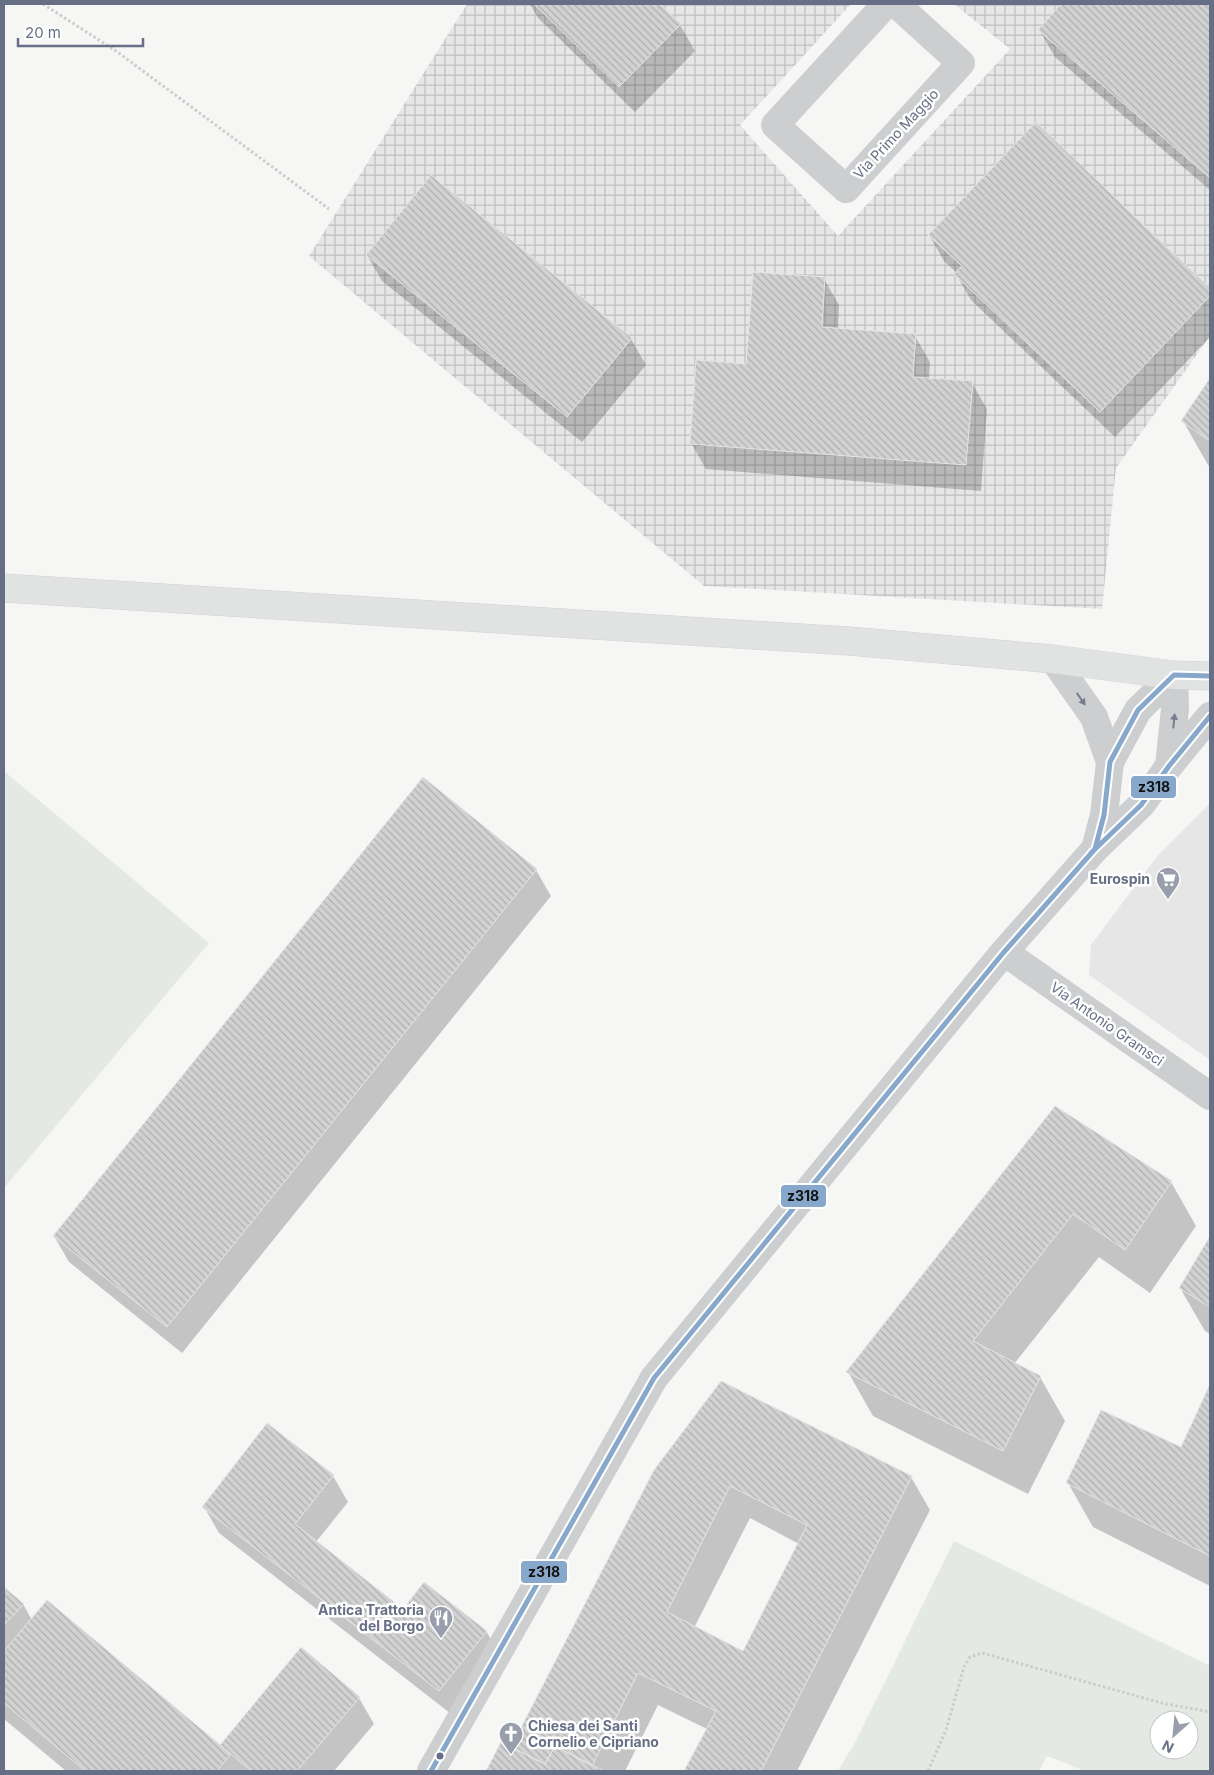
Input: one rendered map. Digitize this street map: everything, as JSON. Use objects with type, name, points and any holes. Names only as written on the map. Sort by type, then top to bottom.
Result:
[{"type":"main road","points":[[4,588],[850,640],[1053,658],[1174,675],[1210,676]]},
{"type":"street","name":"Via Primo Maggio","points":[[886,4],[775,125],[846,189],[961,64],[896,4]]},
{"type":"street","points":[[1053,658],[1094,717],[1110,762]]},
{"type":"street","points":[[1095,849],[1104,815],[1110,762],[1138,710],[1174,675]]},
{"type":"street","points":[[1169,766],[1175,709],[1174,675]]},
{"type":"street","points":[[431,1771],[654,1378],[1004,952],[1095,849],[1141,805],[1169,766],[1210,716]]},
{"type":"street","name":"Via Antonio Gramsci","points":[[1004,952],[1210,1096]]},
{"type":"path","points":[[43,4],[116,51],[329,209]]},
{"type":"path","points":[[928,1771],[946,1730],[964,1667],[970,1657],[982,1653],[1162,1703],[1210,1712]]},
{"type":"shaded area","points":[[467,4],[851,4],[740,125],[838,236],[1010,49],[954,4],[1210,4],[1210,336],[1116,468],[1102,609],[704,586],[309,256]]},
{"type":"shaded area","points":[[4,771],[209,943],[4,1188]]},
{"type":"shaded area","name":"Eurospin","points":[[1210,803],[1210,1060],[1089,975],[1091,945],[1159,854]]},
{"type":"shaded area","points":[[954,1541],[1210,1666],[1210,1771],[1085,1771],[1047,1756],[1039,1771],[838,1771],[857,1739]]},
{"type":"building","points":[[534,4],[660,4],[681,24],[619,87]]},
{"type":"building","points":[[1061,4],[1210,4],[1210,178],[1038,30]]},
{"type":"building","points":[[1036,122],[1210,288],[1210,296],[1100,412],[954,274],[962,266],[928,235]]},
{"type":"building","points":[[431,175],[632,338],[567,417],[366,255]]},
{"type":"building","points":[[753,272],[825,277],[822,327],[916,334],[913,377],[973,381],[966,465],[690,444],[696,360],[746,364]]},
{"type":"building","points":[[1210,378],[1210,441],[1181,421]]},
{"type":"building","points":[[423,777],[537,869],[167,1327],[53,1236]]},
{"type":"building","points":[[1055,1106],[1172,1181],[1125,1250],[1073,1214],[973,1341],[1041,1376],[1003,1451],[846,1372]]},
{"type":"building","points":[[1210,1236],[1210,1307],[1179,1288]]},
{"type":"building","points":[[721,1381],[912,1476],[761,1771],[684,1771],[716,1711],[638,1673],[592,1766],[555,1746],[545,1764],[511,1747],[654,1470]],"holes":[[[730,1486],[807,1525],[743,1651],[667,1612]]]},
{"type":"building","points":[[1210,1384],[1210,1556],[1066,1483],[1101,1410],[1181,1447]]},
{"type":"building","points":[[267,1423],[334,1475],[295,1524],[403,1609],[424,1582],[487,1631],[439,1691],[202,1507]]},
{"type":"building","points":[[4,1587],[24,1604],[4,1625]]},
{"type":"building","points":[[47,1600],[231,1754],[217,1771],[85,1771],[4,1703],[4,1651]]},
{"type":"building","points":[[301,1647],[360,1697],[297,1771],[251,1771],[220,1745]]},
{"type":"building","name":"Chiesa dei Santi Cornelio e Cipriano","points":[[501,1742],[545,1764],[555,1746],[604,1771],[486,1771]]},
{"type":"transit line","name":"z318","points":[[431,1771],[654,1378],[1004,952],[1095,849],[1104,815],[1110,762],[1138,710],[1174,675],[1210,676]]},
{"type":"transit line","name":"z318","points":[[1091,853],[1141,805],[1169,766],[1210,716]]},
{"type":"place","name":"Eurospin","points":[[1168,900]]},
{"type":"place","name":"Antica Trattoria del Borgo","points":[[441,1639]]},
{"type":"place","name":"Chiesa dei Santi Cornelio e Cipriano","points":[[511,1755]]}]
